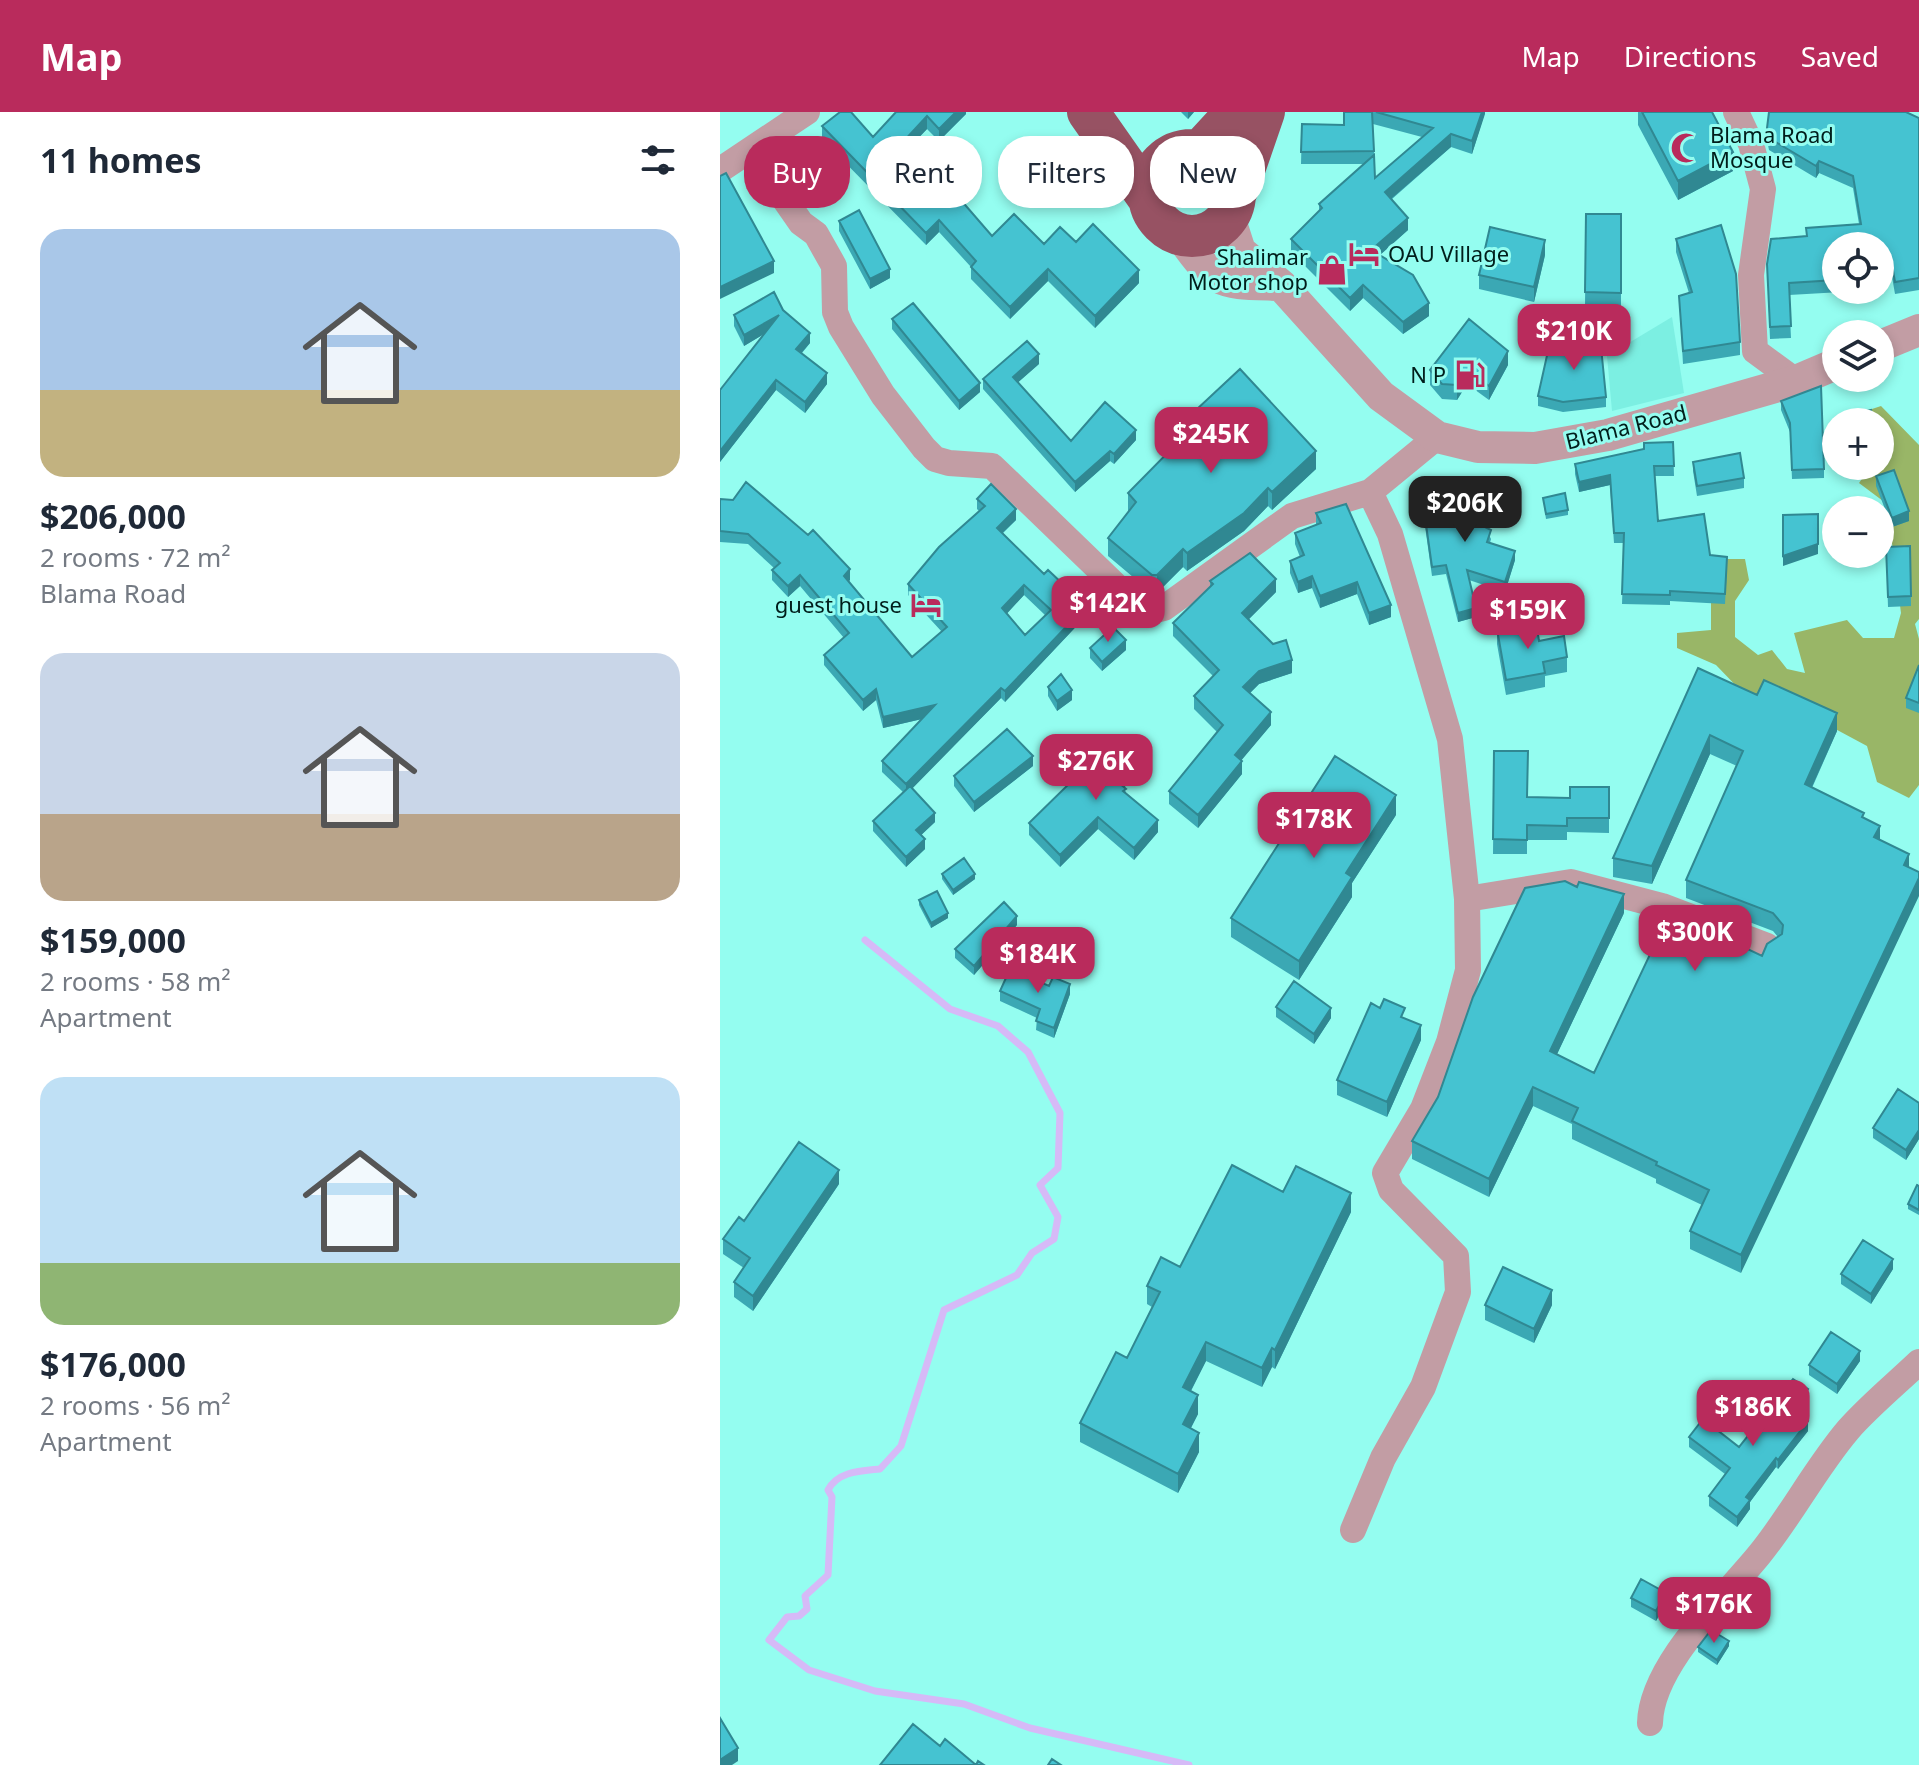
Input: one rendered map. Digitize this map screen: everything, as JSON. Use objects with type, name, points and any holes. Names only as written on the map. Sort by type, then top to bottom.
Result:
[{"type":"highway","points":[[1089,112],[1150,136]]},
{"type":"highway","points":[[1089,112],[1166,228],[1180,235],[1207,233],[1231,208]]},
{"type":"highway","points":[[1206,136],[1236,112]]},
{"type":"highway","points":[[1256,136],[1264,112]]},
{"type":"highway","points":[[1149,199],[1150,180]]},
{"type":"street","points":[[773,136],[807,112]]},
{"type":"street","points":[[1736,112],[1751,144],[1763,189],[1752,262],[1755,351],[1796,381]]},
{"type":"street","points":[[720,170],[744,155]]},
{"type":"street","points":[[791,208],[801,223],[816,234],[834,266],[835,312],[841,327],[883,395],[924,448],[935,459],[949,463],[992,466],[1137,606],[1156,610],[1164,608],[1292,516],[1370,492],[1437,437]]},
{"type":"street","name":"Blama Road","points":[[1232,208],[1240,251],[1281,285],[1381,396],[1437,437],[1478,447],[1535,448],[1608,435],[1796,381],[1822,370]]},
{"type":"street","points":[[1180,235],[1198,261],[1225,283],[1281,285]]},
{"type":"street","points":[[1894,340],[1919,330]]},
{"type":"street","points":[[1353,1530],[1383,1458],[1423,1387],[1458,1292],[1456,1256],[1391,1190],[1385,1173],[1423,1109],[1449,1042],[1468,970],[1467,899],[1450,739],[1390,534],[1370,492]]},
{"type":"street","points":[[1467,899],[1571,882],[1662,906],[1767,946]]},
{"type":"street","points":[[1650,1723],[1650,1710],[1667,1670],[1704,1619],[1759,1555],[1849,1430],[1919,1362]]},
{"type":"shaded area","points":[[1672,317],[1684,393],[1612,411],[1607,356]]},
{"type":"green space","points":[[1894,419],[1919,445],[1919,619],[1915,624],[1919,639],[1919,785],[1909,798],[1877,782],[1867,746],[1826,724],[1743,693],[1716,665],[1677,648],[1677,633],[1711,630],[1711,598],[1688,559],[1745,559],[1749,580],[1735,601],[1735,637],[1758,655],[1772,650],[1787,669],[1805,673],[1794,633],[1847,620],[1863,638],[1894,638],[1901,613],[1894,558],[1894,496],[1876,496],[1859,483],[1861,480],[1894,480]]},
{"type":"building","points":[[840,112],[851,112],[872,136],[866,136],[866,171],[850,155],[850,136],[832,136],[822,126]]},
{"type":"building","points":[[896,112],[956,112],[939,129],[927,116],[908,136],[874,136]]},
{"type":"building","points":[[1344,112],[1372,112],[1374,151],[1301,152],[1302,124],[1344,125]]},
{"type":"building","points":[[1376,112],[1482,112],[1472,141],[1451,134],[1385,192],[1408,218],[1371,250],[1413,275],[1429,303],[1403,322],[1363,285],[1350,298],[1291,239],[1322,208],[1319,204],[1374,155],[1375,178],[1433,128]]},
{"type":"building","name":"Blama Road Mosque","points":[[1642,112],[1712,112],[1733,152],[1678,181]]},
{"type":"building","points":[[1769,112],[1906,112],[1919,118],[1919,278],[1895,282],[1894,232],[1822,232],[1822,281],[1789,283],[1791,326],[1770,327],[1767,264],[1771,239],[1807,236],[1806,228],[1861,224],[1853,176],[1819,161],[1816,166],[1769,138]]},
{"type":"building","points":[[726,173],[774,261],[720,287],[720,176]]},
{"type":"building","points":[[902,208],[968,208],[992,236],[1014,214],[1044,244],[1060,227],[1076,242],[1093,224],[1139,270],[1095,316],[1048,269],[1010,307],[971,267],[976,261],[939,220],[926,233]]},
{"type":"building","points":[[859,210],[890,269],[870,279],[839,221]]},
{"type":"building","points":[[1586,214],[1621,214],[1621,293],[1585,292]]},
{"type":"building","points":[[1721,225],[1736,274],[1740,342],[1683,351],[1679,296],[1692,292],[1676,239]]},
{"type":"building","points":[[1490,227],[1545,240],[1534,287],[1479,275]]},
{"type":"building","points":[[774,292],[783,310],[810,333],[796,349],[827,373],[805,402],[776,380],[720,451],[720,390],[779,315],[744,335],[734,315]]},
{"type":"building","points":[[913,303],[980,383],[959,401],[892,319]]},
{"type":"building","name":"N P","points":[[1469,319],[1508,351],[1489,386],[1467,370],[1457,385],[1442,384],[1430,370]]},
{"type":"building","points":[[1600,337],[1606,397],[1563,402],[1538,396],[1550,342],[1574,347],[1573,340]]},
{"type":"building","points":[[1027,341],[1039,354],[1013,377],[1071,441],[1105,402],[1136,430],[1114,454],[1110,451],[1075,482],[983,379]]},
{"type":"building","points":[[1240,369],[1316,451],[1272,492],[1268,488],[1244,513],[1187,553],[1183,549],[1157,575],[1152,575],[1108,538],[1136,502],[1128,493],[1203,417],[1196,410]]},
{"type":"building","points":[[1821,386],[1822,469],[1792,470],[1790,423],[1781,401]]},
{"type":"building","points":[[1673,442],[1674,466],[1654,466],[1658,521],[1704,514],[1710,555],[1727,557],[1725,594],[1670,591],[1670,595],[1622,594],[1624,533],[1614,533],[1610,475],[1579,482],[1575,464],[1644,449],[1644,443]]},
{"type":"building","points":[[1740,453],[1744,478],[1697,486],[1693,462]]},
{"type":"building","points":[[1894,470],[1909,511],[1894,517],[1894,496],[1884,496],[1878,480],[1894,480]]},
{"type":"building","points":[[746,482],[808,535],[813,530],[850,569],[844,576],[912,657],[947,627],[908,584],[939,547],[985,506],[977,499],[991,484],[1016,509],[997,528],[1044,574],[1048,570],[1086,606],[1005,691],[1001,688],[906,784],[882,761],[935,705],[883,717],[876,689],[863,700],[824,655],[849,633],[800,575],[788,586],[772,570],[780,563],[748,534],[720,531],[720,499],[733,500]],"holes":[[[1024,585],[1051,610],[1025,635],[1002,608]]]},
{"type":"building","points":[[1480,485],[1485,527],[1491,530],[1487,542],[1515,551],[1505,582],[1467,570],[1476,608],[1458,613],[1446,565],[1432,567],[1424,510],[1454,506],[1452,488]]},
{"type":"building","points":[[1565,493],[1568,510],[1546,514],[1543,498]]},
{"type":"building","points":[[1346,504],[1391,605],[1369,613],[1357,582],[1320,596],[1312,576],[1298,582],[1290,561],[1304,555],[1295,533],[1321,523],[1316,513]]},
{"type":"building","points":[[1818,514],[1818,544],[1783,556],[1783,515]]},
{"type":"building","points":[[1910,546],[1911,596],[1888,597],[1887,568],[1894,568],[1894,547]]},
{"type":"building","points":[[1250,553],[1276,579],[1242,613],[1273,644],[1286,640],[1292,660],[1259,671],[1243,687],[1271,712],[1235,755],[1242,761],[1198,815],[1169,791],[1223,725],[1194,696],[1219,670],[1173,623],[1213,584],[1210,581]]},
{"type":"building","points":[[1536,622],[1539,641],[1564,636],[1567,657],[1543,662],[1545,673],[1506,680],[1497,629]]},
{"type":"building","points":[[1113,627],[1126,640],[1102,662],[1090,648]]},
{"type":"building","points":[[1919,665],[1919,703],[1906,698]]},
{"type":"building","points":[[1698,668],[1757,695],[1764,680],[1837,713],[1805,784],[1864,813],[1862,817],[1880,826],[1874,837],[1909,854],[1904,865],[1919,872],[1919,878],[1741,1255],[1690,1231],[1709,1190],[1572,1121],[1578,1108],[1533,1087],[1489,1179],[1412,1141],[1438,1097],[1473,997],[1525,888],[1565,881],[1577,887],[1579,882],[1624,894],[1550,1051],[1594,1073],[1670,912],[1762,956],[1767,944],[1782,934],[1783,925],[1773,913],[1686,880],[1743,751],[1710,735],[1652,866],[1613,858]]},
{"type":"building","points":[[1061,674],[1072,690],[1057,701],[1048,687]]},
{"type":"building","points":[[1007,729],[1033,756],[974,802],[954,776]]},
{"type":"building","points":[[1117,736],[1140,759],[1118,782],[1126,789],[1123,791],[1158,820],[1134,848],[1098,817],[1060,855],[1029,823],[1073,780],[1071,778],[1088,757],[1093,761]]},
{"type":"building","points":[[1494,751],[1528,751],[1527,797],[1570,798],[1570,787],[1609,787],[1609,818],[1567,818],[1567,826],[1527,825],[1527,840],[1493,839]]},
{"type":"building","points":[[1335,756],[1396,795],[1346,873],[1352,877],[1299,961],[1231,918]]},
{"type":"building","points":[[910,786],[935,813],[916,830],[925,839],[906,857],[873,821]]},
{"type":"building","points":[[964,858],[975,874],[953,890],[942,874]]},
{"type":"building","points":[[937,891],[948,913],[931,923],[919,900]]},
{"type":"building","points":[[1004,902],[1017,916],[974,966],[955,949]]},
{"type":"building","points":[[1010,969],[1049,986],[1053,977],[1070,984],[1054,1028],[1036,1021],[1040,1009],[1000,991]]},
{"type":"building","points":[[1294,981],[1331,1008],[1314,1034],[1276,1007]]},
{"type":"building","points":[[1384,999],[1405,1008],[1401,1017],[1421,1025],[1387,1102],[1337,1080],[1371,1003],[1380,1008]]},
{"type":"building","points":[[1898,1089],[1919,1103],[1919,1130],[1906,1150],[1873,1128]]},
{"type":"building","points":[[799,1142],[839,1170],[753,1296],[734,1282],[750,1258],[723,1239],[739,1217],[744,1221]]},
{"type":"building","points":[[1232,1165],[1283,1192],[1296,1166],[1351,1193],[1275,1350],[1272,1348],[1262,1368],[1206,1342],[1183,1387],[1198,1395],[1183,1424],[1199,1433],[1178,1474],[1080,1423],[1116,1352],[1127,1358],[1160,1292],[1147,1286],[1161,1257],[1180,1267]]},
{"type":"building","points":[[1919,1186],[1919,1210],[1908,1204]]},
{"type":"building","points":[[1863,1240],[1893,1259],[1871,1294],[1841,1274]]},
{"type":"building","points":[[1503,1267],[1552,1290],[1534,1329],[1485,1305]]},
{"type":"building","points":[[1831,1332],[1860,1351],[1837,1384],[1809,1365]]},
{"type":"building","points":[[1793,1379],[1808,1389],[1794,1410],[1808,1421],[1746,1497],[1750,1500],[1737,1517],[1709,1496],[1730,1468],[1689,1437],[1703,1419],[1739,1447]]},
{"type":"building","points":[[1641,1579],[1666,1593],[1656,1611],[1631,1598]]},
{"type":"building","points":[[1711,1630],[1729,1641],[1717,1660],[1698,1647]]},
{"type":"building","points":[[720,1718],[738,1748],[720,1760]]},
{"type":"building","points":[[913,1724],[940,1746],[945,1739],[976,1765],[880,1765]]},
{"type":"waterway","points":[[865,940],[950,1009],[998,1026],[1028,1052],[1060,1113],[1058,1168],[1040,1185],[1058,1217],[1054,1239],[1032,1253],[1017,1275],[944,1310],[901,1446],[880,1469],[844,1476],[832,1484],[828,1490],[832,1497],[828,1575],[805,1596],[807,1609],[799,1616],[787,1617],[769,1640],[809,1670],[875,1691],[964,1704],[1030,1728],[1189,1765]]},
{"type":"place","name":"Blama Road Mosque","points":[[1686,148]]},
{"type":"place","name":"OAU Village","points":[[1364,254]]},
{"type":"place","name":"Shalimar Motor shop","points":[[1332,270]]},
{"type":"place","name":"N P","points":[[1470,375]]},
{"type":"place","name":"guest house","points":[[926,605]]}]
